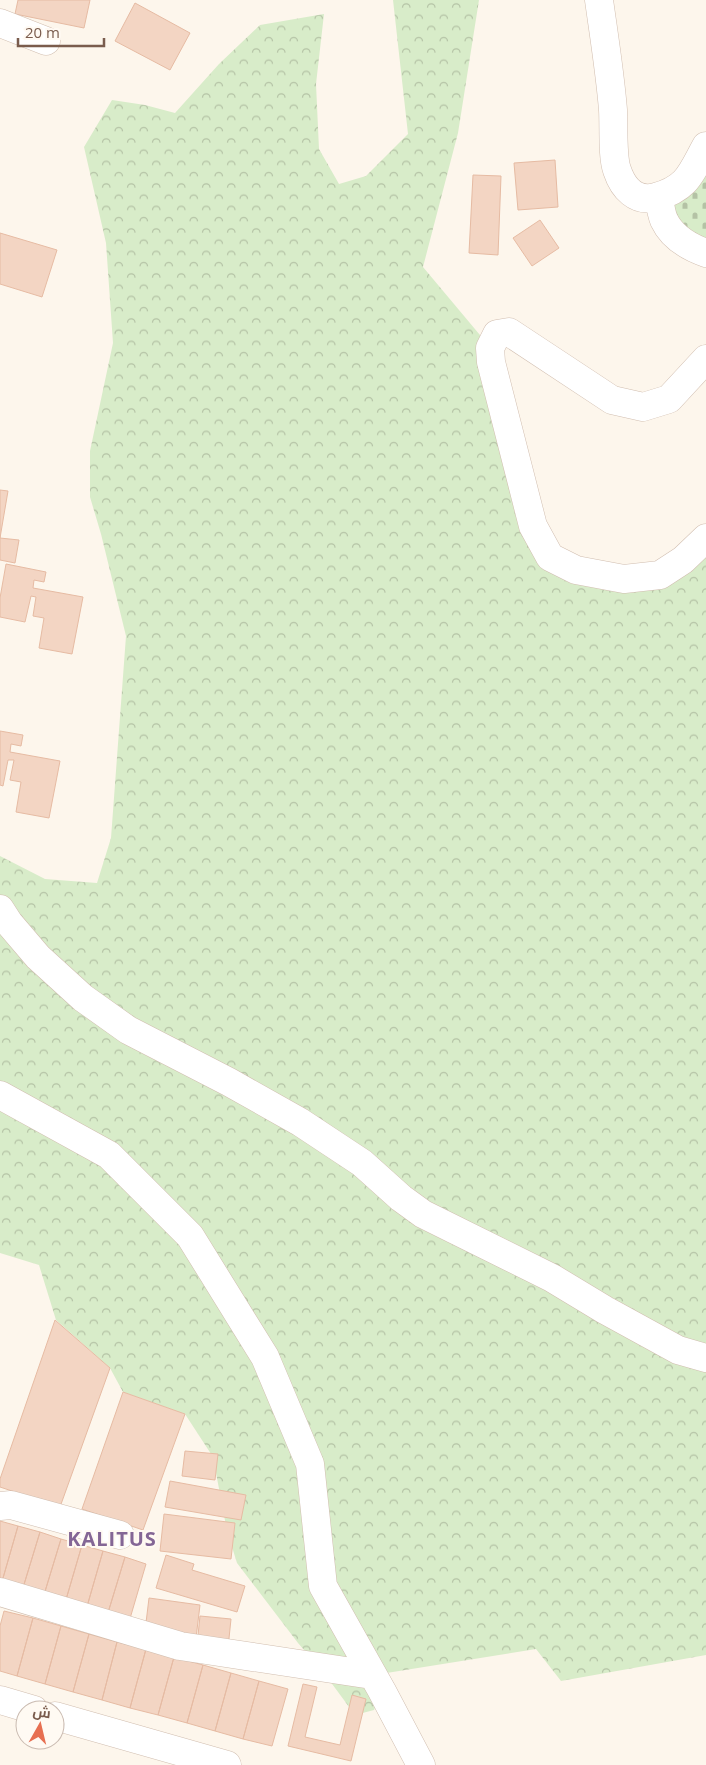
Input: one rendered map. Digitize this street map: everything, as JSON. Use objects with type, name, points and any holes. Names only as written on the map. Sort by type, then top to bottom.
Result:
[{"type":"street","points":[[599,0],[610,76],[616,169],[626,188],[637,198],[648,200],[676,190],[687,181],[706,146]]},
{"type":"street","points":[[0,23],[46,41]]},
{"type":"street","points":[[659,197],[663,219],[675,235],[693,248],[706,253]]},
{"type":"street","points":[[706,360],[669,399],[643,408],[612,400],[509,332],[496,334],[490,348],[491,362],[533,526],[550,557],[576,570],[624,580],[660,575],[683,560],[706,538]]},
{"type":"street","points":[[0,909],[38,958],[83,998],[128,1030],[229,1082],[300,1122],[362,1163],[401,1198],[423,1214],[552,1278],[678,1350],[706,1358]]},
{"type":"street","points":[[0,1095],[109,1155],[190,1236],[265,1357],[310,1464],[323,1586],[421,1765]]},
{"type":"street","points":[[0,1506],[11,1506],[120,1535]]},
{"type":"street","points":[[0,1592],[180,1646],[372,1675]]},
{"type":"street","points":[[0,1700],[15,1704]]},
{"type":"street","points":[[65,1719],[227,1765]]},
{"type":"green space","points":[[393,0],[479,0],[458,133],[423,267],[490,347],[545,569],[570,583],[618,592],[654,588],[706,545],[706,1655],[561,1681],[536,1649],[374,1675],[382,1691],[374,1710],[355,1715],[237,1563],[227,1531],[213,1457],[185,1414],[123,1392],[110,1368],[56,1320],[39,1265],[0,1253],[0,856],[45,879],[97,883],[111,838],[126,636],[90,497],[90,451],[113,343],[106,243],[84,147],[112,100],[145,105],[175,113],[219,64],[260,25],[324,14],[316,84],[319,149],[339,184],[366,176],[408,134]]},
{"type":"green space","points":[[706,146],[706,253],[663,219]]},
{"type":"building","points":[[18,0],[90,0],[84,28],[15,14]]},
{"type":"building","points":[[135,3],[190,33],[170,70],[115,41]]},
{"type":"building","points":[[555,160],[558,207],[518,210],[514,163]]},
{"type":"building","points":[[473,175],[501,176],[498,255],[469,253]]},
{"type":"building","points":[[540,220],[559,248],[532,266],[513,238]]},
{"type":"building","points":[[0,233],[57,250],[42,297],[0,284]]},
{"type":"building","points":[[0,490],[8,491],[0,538]]},
{"type":"building","points":[[0,538],[19,540],[15,563],[0,560]]},
{"type":"building","points":[[6,564],[46,572],[44,582],[34,580],[33,588],[83,597],[72,654],[39,648],[44,618],[33,616],[36,597],[31,596],[25,622],[0,617],[0,598]]},
{"type":"building","points":[[0,731],[23,735],[21,746],[11,744],[10,752],[60,761],[49,818],[16,812],[21,782],[10,780],[14,760],[8,760],[3,786],[0,785]]},
{"type":"building","points":[[55,1320],[110,1368],[60,1507],[0,1487],[0,1479]]},
{"type":"building","points":[[123,1392],[185,1414],[143,1530],[82,1509]]},
{"type":"building","points":[[185,1451],[218,1454],[215,1480],[182,1476]]},
{"type":"building","points":[[170,1481],[246,1495],[241,1520],[165,1507]]},
{"type":"building","points":[[164,1514],[235,1523],[231,1559],[160,1551]]},
{"type":"building","points":[[0,1521],[18,1526],[1,1585],[0,1585]]},
{"type":"building","points":[[18,1526],[40,1532],[22,1591],[1,1585]]},
{"type":"building","points":[[40,1532],[61,1539],[43,1598],[22,1591]]},
{"type":"building","points":[[61,1539],[82,1545],[65,1603],[43,1598]]},
{"type":"building","points":[[82,1545],[103,1551],[86,1610],[65,1603]]},
{"type":"building","points":[[103,1551],[125,1557],[107,1616],[86,1610]]},
{"type":"building","points":[[166,1555],[194,1564],[192,1570],[245,1586],[237,1612],[156,1588]]},
{"type":"building","points":[[125,1557],[146,1564],[129,1622],[107,1616]]},
{"type":"building","points":[[149,1598],[200,1605],[196,1638],[145,1631]]},
{"type":"building","points":[[4,1611],[33,1618],[17,1676],[0,1671],[0,1626]]},
{"type":"building","points":[[200,1616],[231,1619],[228,1648],[197,1645]]},
{"type":"building","points":[[33,1618],[61,1626],[45,1684],[17,1676]]},
{"type":"building","points":[[61,1626],[89,1634],[73,1692],[45,1684]]},
{"type":"building","points":[[89,1634],[117,1642],[102,1700],[73,1692]]},
{"type":"building","points":[[117,1642],[146,1649],[130,1708],[102,1700]]},
{"type":"building","points":[[146,1649],[174,1657],[158,1715],[130,1708]]},
{"type":"building","points":[[174,1657],[203,1665],[187,1723],[158,1715]]},
{"type":"building","points":[[203,1665],[231,1673],[215,1731],[187,1723]]},
{"type":"building","points":[[231,1673],[259,1681],[243,1739],[215,1731]]},
{"type":"building","points":[[259,1681],[288,1689],[272,1746],[243,1739]]},
{"type":"building","points":[[303,1684],[317,1687],[305,1737],[340,1745],[352,1695],[366,1699],[351,1761],[288,1746]]},
{"type":"district","name":"KALITUS","points":[[112,1539]]}]
